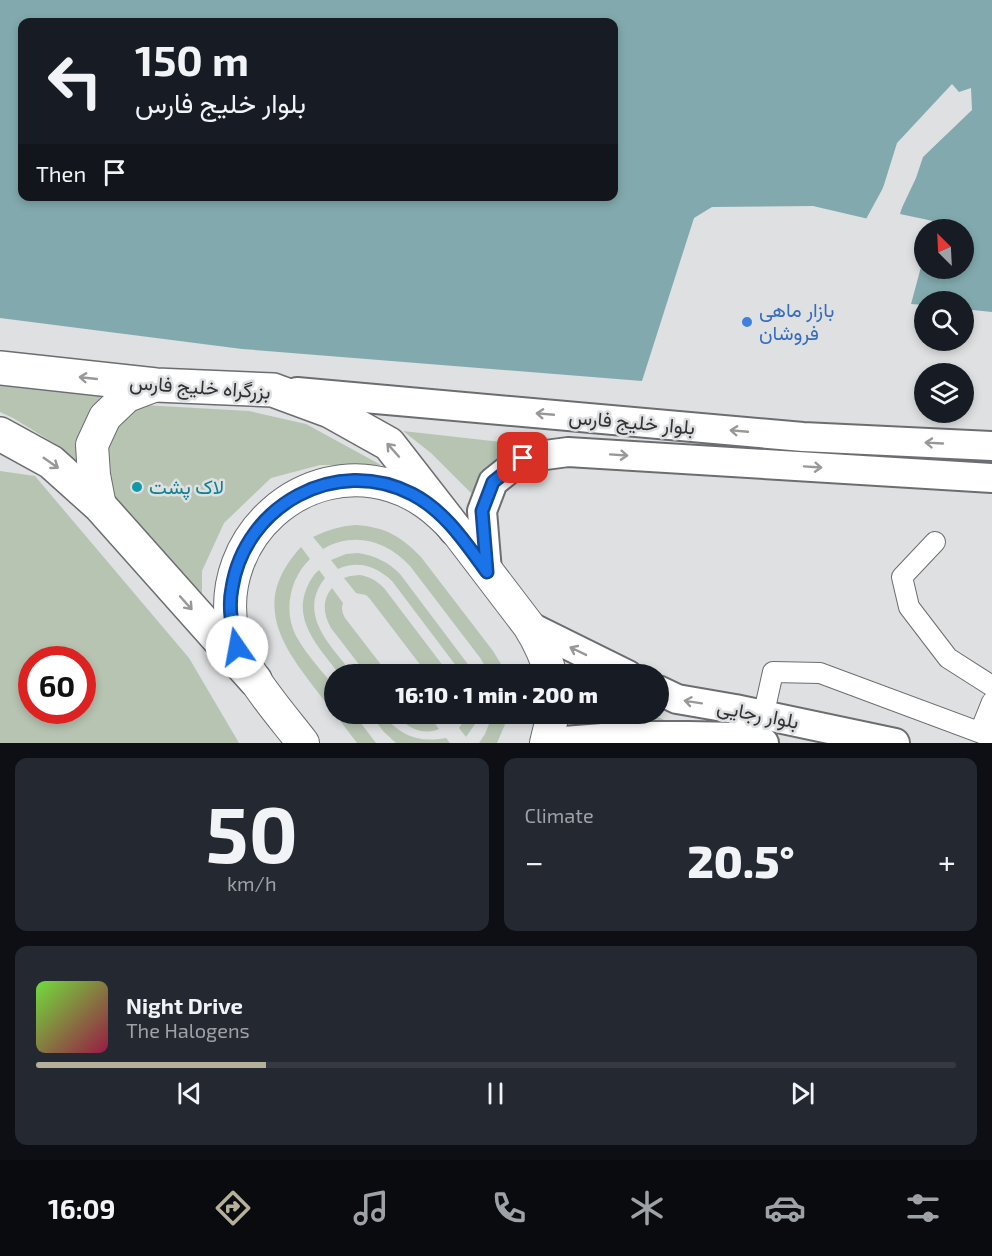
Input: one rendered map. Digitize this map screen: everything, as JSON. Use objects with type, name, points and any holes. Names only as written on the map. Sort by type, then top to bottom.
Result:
[{"type":"highway","name":"بزرگراه خلیج فارس","points":[[0,368],[156,385],[273,390],[330,411],[389,444],[455,529]]},
{"type":"highway","points":[[0,434],[51,462],[100,506],[255,680]]},
{"type":"main road","points":[[100,506],[94,475],[92,445],[100,426],[105,417],[127,396],[156,385]]},
{"type":"main road","name":"بلوار خلیج فارس","points":[[273,390],[802,437],[992,446]]},
{"type":"main road","name":"بلوار خلیج فارس","points":[[487,572],[482,511],[493,482],[523,458],[568,452],[992,478]]},
{"type":"main road","points":[[303,743],[245,664],[235,637],[230,608],[231,589],[239,561],[253,534],[280,506],[314,488],[353,481],[373,482],[401,489],[427,503],[455,529],[529,626],[548,664]]},
{"type":"main road","points":[[529,626],[606,664]]},
{"type":"main road","name":"بلوار رجایی","points":[[669,695],[759,737]]},
{"type":"main road","points":[[546,743],[551,724]]},
{"type":"main road","name":"بلوار رجایی","points":[[561,743],[628,736],[759,737],[895,743]]},
{"type":"street","points":[[935,542],[902,577],[909,607],[948,657],[992,686]]},
{"type":"street","points":[[759,737],[773,672],[820,673],[986,735],[992,702]]},
{"type":"green space","points":[[0,386],[117,399],[88,473],[62,448],[0,412]]},
{"type":"green space","points":[[143,405],[249,411],[306,424],[381,465],[320,465],[271,478],[224,523],[202,571],[202,614],[98,480],[104,430]]},
{"type":"green space","points":[[403,431],[538,446],[478,500],[431,453]]},
{"type":"green space","points":[[0,471],[35,476],[189,658],[239,743],[0,743]]},
{"type":"green space","points":[[356,525],[384,530],[406,543],[421,557],[501,664],[484,664],[410,566],[391,550],[370,541],[358,540],[346,541],[323,549],[313,537],[345,526]]},
{"type":"green space","points":[[301,547],[310,559],[293,585],[289,606],[290,616],[298,640],[324,674],[324,700],[290,654],[280,634],[275,613],[276,592],[284,570]]},
{"type":"green space","points":[[358,553],[381,560],[400,574],[468,664],[455,664],[386,576],[373,568],[360,565],[338,569],[331,560],[346,554]]},
{"type":"green space","points":[[319,570],[325,578],[317,592],[314,605],[320,630],[345,664],[332,664],[311,636],[306,625],[303,602],[313,576]]},
{"type":"green space","points":[[360,575],[373,579],[384,588],[442,664],[420,664],[370,599],[366,595],[356,593],[344,578]]},
{"type":"green space","points":[[332,588],[343,603],[342,610],[345,618],[381,664],[359,664],[331,628],[326,618],[325,607]]},
{"type":"green space","points":[[343,724],[362,724],[376,743],[357,743]]},
{"type":"green space","points":[[378,724],[391,724],[403,733],[418,738],[446,738],[450,743],[396,743]]},
{"type":"green space","points":[[406,724],[435,724],[439,729],[427,732]]},
{"type":"green space","points":[[462,724],[475,724],[466,737],[459,728]]},
{"type":"green space","points":[[489,724],[505,724],[497,743],[479,743]]},
{"type":"water","points":[[0,0],[992,0],[992,312],[974,310],[974,291],[915,291],[918,279],[974,279],[974,219],[924,219],[900,214],[918,151],[966,100],[952,84],[897,143],[873,220],[813,206],[712,207],[694,218],[642,381],[242,349],[0,318]]},
{"type":"pier","points":[[971,88],[972,110],[923,157],[898,216],[916,150],[962,100],[956,93]]},
{"type":"pier","points":[[890,175],[875,221],[873,223],[865,221]]},
{"type":"place","name":"بازار ماهی فروشان","points":[[747,322]]},
{"type":"place","name":"لاک پشت","points":[[137,487]]},
{"type":"route","points":[[237,647],[230,608],[231,589],[236,570],[253,534],[280,506],[314,488],[334,483],[373,482],[392,486],[410,493],[442,515],[487,572],[482,511],[493,482],[523,458]]}]
